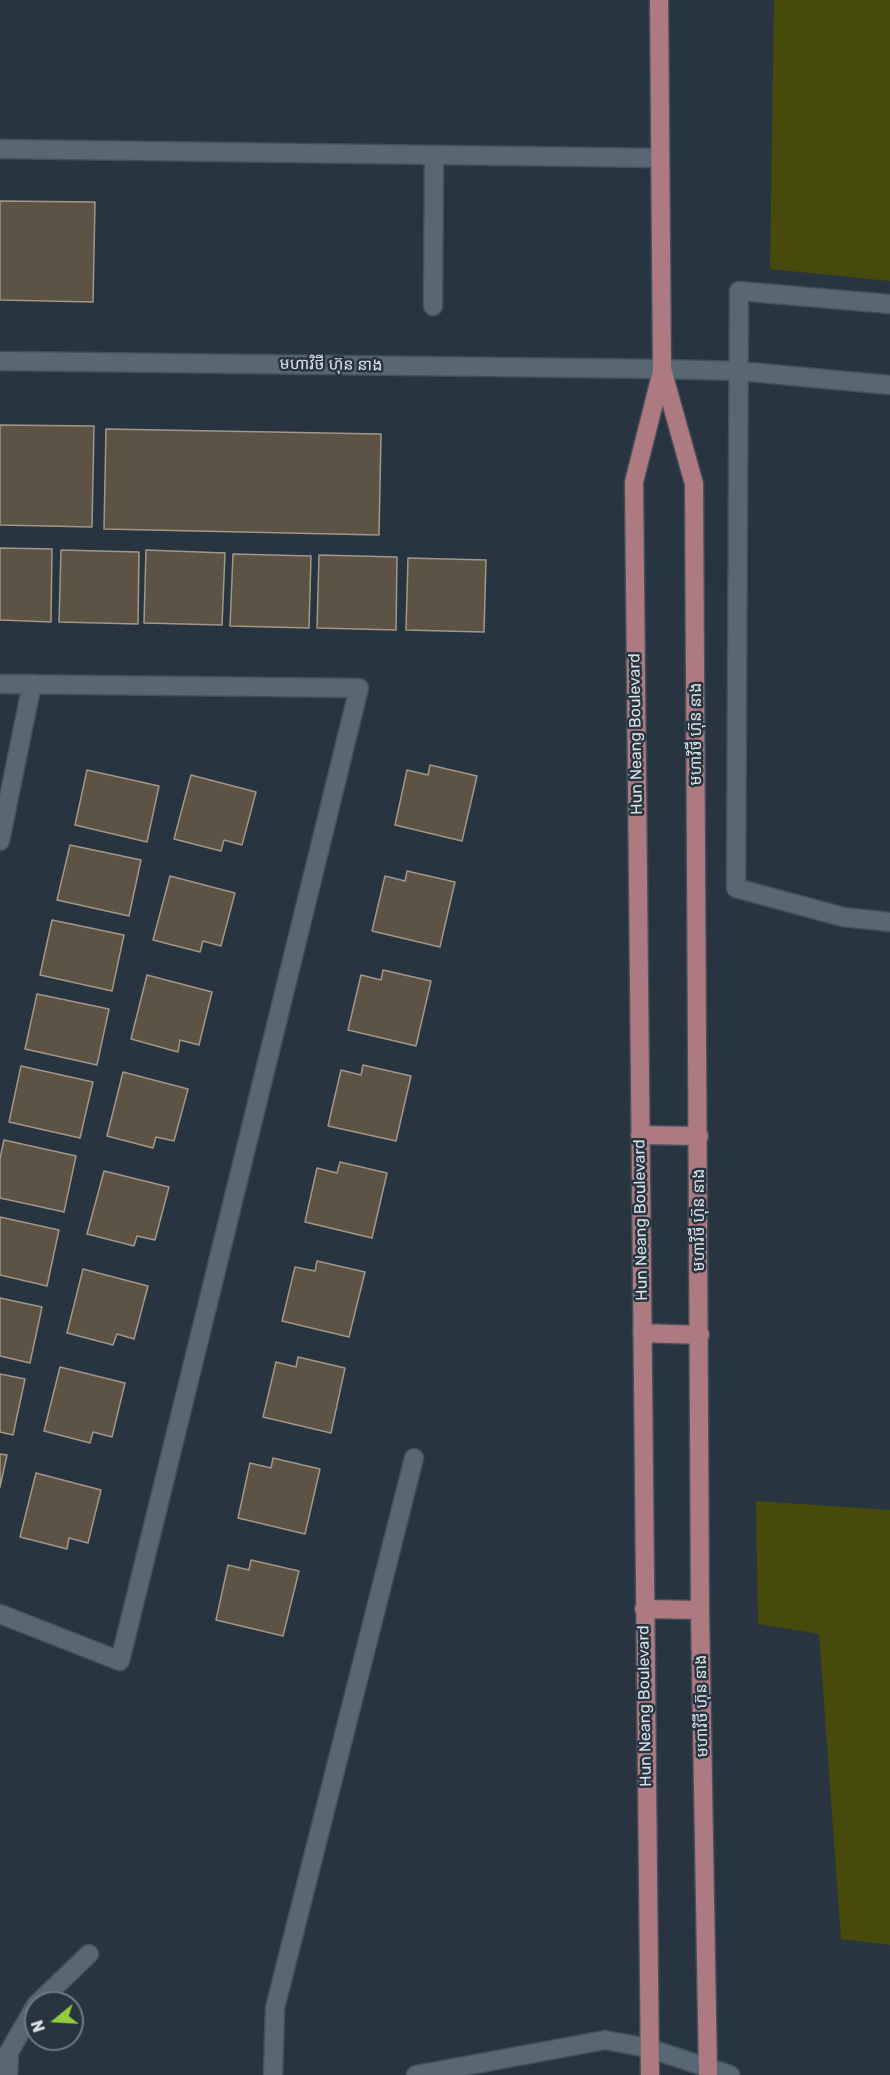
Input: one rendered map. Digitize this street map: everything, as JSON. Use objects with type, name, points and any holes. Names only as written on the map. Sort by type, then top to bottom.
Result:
[{"type":"main road","name":"មហាវិថី ហ៊ុន នាង","points":[[659,0],[662,369],[694,484],[700,1610],[707,2071]]},
{"type":"main road","name":"Hun Neang Boulevard","points":[[650,2075],[634,482],[662,369]]},
{"type":"main road","points":[[640,1135],[699,1136]]},
{"type":"main road","points":[[642,1333],[700,1335]]},
{"type":"main road","points":[[644,1609],[700,1610]]},
{"type":"street","points":[[0,149],[660,158]]},
{"type":"street","points":[[433,306],[434,155]]},
{"type":"street","points":[[890,304],[739,291],[736,888],[843,917],[890,922]]},
{"type":"street","name":"មហាវិថី ហ៊ុន នាង","points":[[0,361],[662,369]]},
{"type":"street","points":[[662,369],[739,371],[890,385]]},
{"type":"street","points":[[0,684],[358,688],[120,1661],[0,1614]]},
{"type":"street","points":[[0,841],[32,684]]},
{"type":"street","points":[[273,2075],[275,2008],[414,1458]]},
{"type":"street","points":[[51,1991],[89,1954]]},
{"type":"street","points":[[8,2075],[9,2052],[24,2026]]},
{"type":"street","points":[[416,2075],[605,2040],[648,2048],[707,2071],[730,2075]]},
{"type":"green space","points":[[774,0],[890,0],[890,281],[770,269]]},
{"type":"green space","points":[[756,1501],[890,1510],[890,1945],[841,1939],[819,1634],[758,1624]]},
{"type":"building","points":[[0,201],[95,202],[93,302],[0,300]]},
{"type":"building","points":[[0,425],[94,426],[92,527],[0,525]]},
{"type":"building","points":[[106,429],[381,434],[379,535],[104,529]]},
{"type":"building","points":[[0,548],[52,549],[51,622],[0,620]]},
{"type":"building","points":[[61,550],[139,552],[138,624],[59,622]]},
{"type":"building","points":[[146,550],[225,553],[222,625],[144,623]]},
{"type":"building","points":[[233,554],[311,556],[309,628],[230,626]]},
{"type":"building","points":[[319,555],[397,557],[396,630],[317,628]]},
{"type":"building","points":[[408,558],[486,560],[484,632],[406,630]]},
{"type":"building","points":[[430,765],[477,776],[462,841],[395,825],[407,770],[428,775]]},
{"type":"building","points":[[87,770],[159,786],[147,842],[75,825]]},
{"type":"building","points":[[191,775],[256,792],[242,845],[224,840],[221,851],[174,839]]},
{"type":"building","points":[[70,845],[141,860],[129,916],[57,900]]},
{"type":"building","points":[[407,871],[455,882],[440,947],[372,931],[385,876],[405,881]]},
{"type":"building","points":[[170,876],[235,893],[221,946],[203,941],[200,952],[153,940]]},
{"type":"building","points":[[52,920],[124,935],[112,991],[40,975]]},
{"type":"building","points":[[383,970],[431,981],[416,1046],[348,1030],[361,975],[381,980]]},
{"type":"building","points":[[147,975],[212,992],[199,1045],[180,1040],[178,1052],[131,1039]]},
{"type":"building","points":[[37,994],[109,1009],[97,1065],[25,1049]]},
{"type":"building","points":[[363,1065],[411,1076],[396,1141],[328,1126],[341,1070],[361,1075]]},
{"type":"building","points":[[21,1066],[93,1082],[80,1138],[9,1122]]},
{"type":"building","points":[[123,1072],[188,1089],[174,1141],[156,1137],[153,1148],[107,1136]]},
{"type":"building","points":[[4,1140],[76,1156],[64,1212],[0,1198],[0,1158]]},
{"type":"building","points":[[340,1162],[387,1173],[372,1238],[305,1222],[317,1168],[337,1173]]},
{"type":"building","points":[[104,1171],[169,1187],[155,1240],[137,1236],[134,1246],[87,1234]]},
{"type":"building","points":[[0,1217],[59,1230],[47,1286],[0,1275]]},
{"type":"building","points":[[317,1261],[365,1272],[349,1337],[282,1321],[295,1267],[315,1271]]},
{"type":"building","points":[[83,1269],[148,1286],[134,1339],[117,1334],[113,1345],[67,1333]]},
{"type":"building","points":[[0,1298],[42,1307],[30,1363],[0,1356]]},
{"type":"building","points":[[298,1357],[345,1368],[331,1433],[263,1417],[276,1362],[296,1367]]},
{"type":"building","points":[[60,1367],[125,1383],[112,1437],[93,1432],[90,1443],[44,1431]]},
{"type":"building","points":[[0,1374],[25,1379],[13,1435],[0,1432]]},
{"type":"building","points":[[0,1454],[7,1455],[0,1487]]},
{"type":"building","points":[[273,1458],[320,1469],[305,1534],[238,1518],[250,1463],[271,1468]]},
{"type":"building","points":[[36,1473],[101,1490],[88,1543],[69,1538],[67,1549],[20,1537]]},
{"type":"building","points":[[251,1560],[299,1571],[283,1636],[216,1620],[228,1565],[249,1570]]}]
